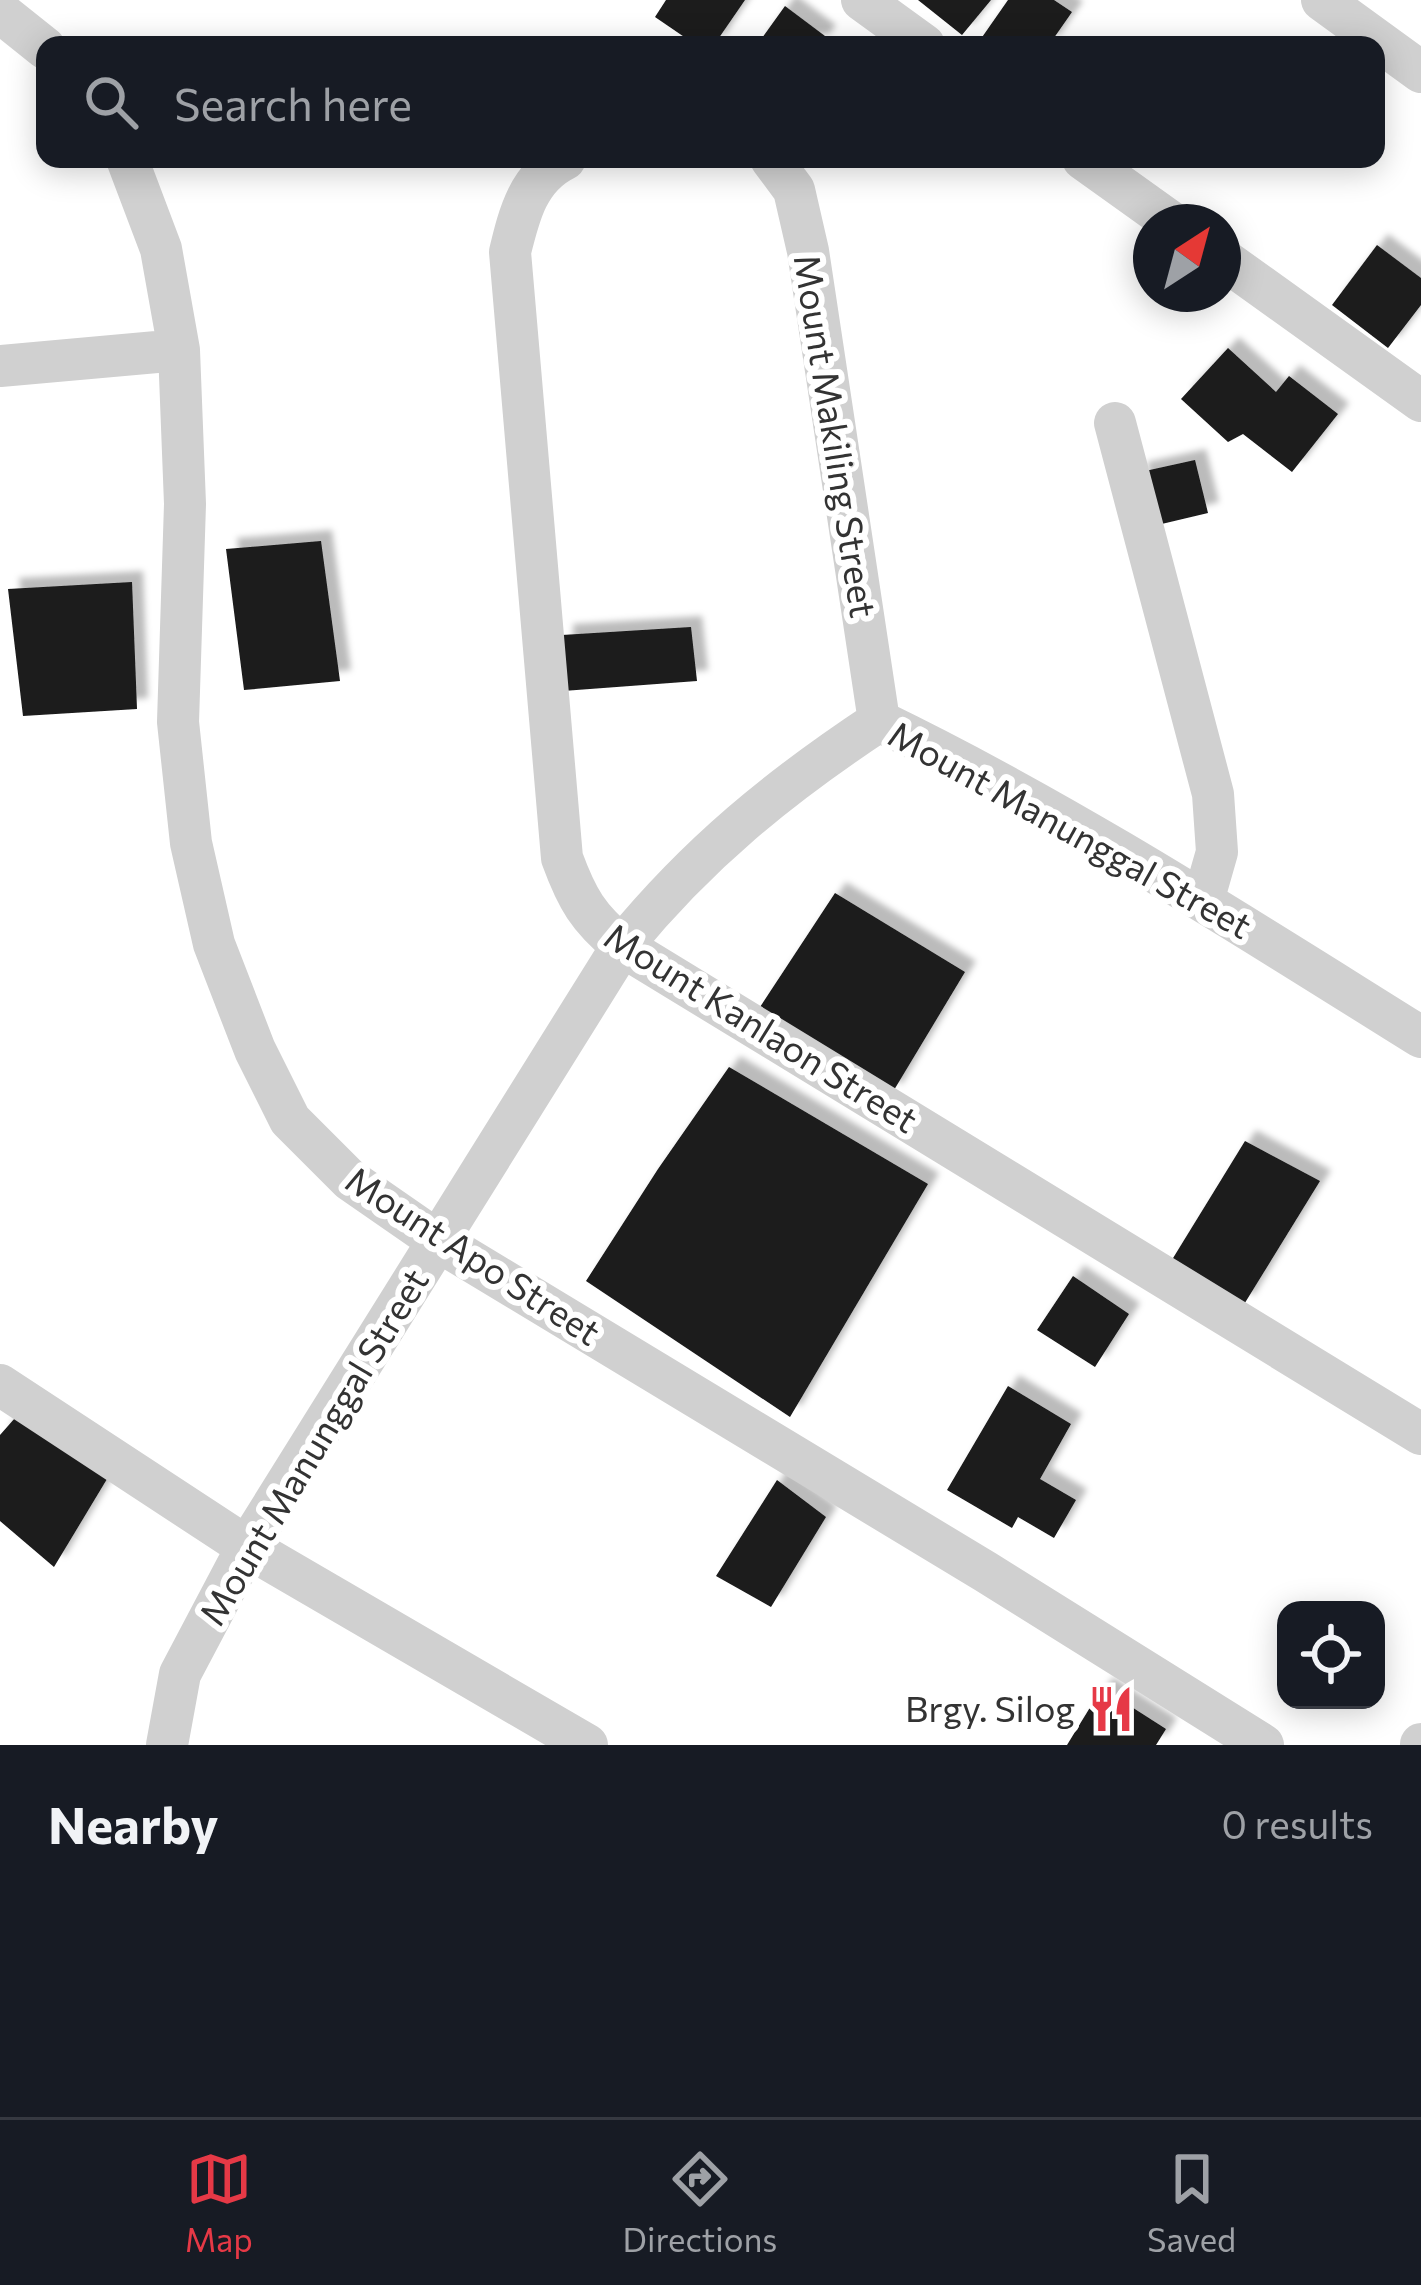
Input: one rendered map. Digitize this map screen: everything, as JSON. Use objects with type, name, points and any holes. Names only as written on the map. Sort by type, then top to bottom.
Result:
[{"type":"street","points":[[862,0],[912,36]]},
{"type":"street","points":[[1322,0],[1372,36]]},
{"type":"street","points":[[0,12],[36,41]]},
{"type":"street","points":[[1385,46],[1421,72]]},
{"type":"street","name":"Mount Apo Street","points":[[130,168],[161,249],[179,350],[185,504],[178,722],[191,843],[214,944],[290,1120],[350,1180],[438,1241],[1263,1745]]},
{"type":"street","name":"Mount Kanlaon Street","points":[[548,168],[522,203],[510,252],[562,858],[593,923],[622,946],[1421,1434]]},
{"type":"street","name":"Mount Makiling Street","points":[[778,168],[794,190],[808,251],[879,721]]},
{"type":"street","points":[[1096,168],[1146,204]]},
{"type":"street","points":[[1241,272],[1421,401]]},
{"type":"street","points":[[0,366],[179,350]]},
{"type":"street","points":[[1114,423],[1213,794],[1217,852],[1203,901]]},
{"type":"street","name":"Mount Manunggal Street","points":[[166,1745],[180,1674],[248,1547],[622,946],[668,890],[725,835],[796,775],[879,721],[966,764],[1203,901],[1421,1037]]},
{"type":"street","points":[[0,1385],[248,1547],[587,1745]]},
{"type":"building","points":[[666,0],[745,0],[720,36],[683,36],[655,17]]},
{"type":"building","points":[[918,0],[991,0],[962,35]]},
{"type":"building","points":[[1008,0],[1054,0],[1072,12],[1055,36],[983,36]]},
{"type":"building","points":[[785,6],[825,36],[763,36]]},
{"type":"building","points":[[1377,245],[1421,278],[1421,305],[1388,348],[1332,305]]},
{"type":"building","points":[[1228,348],[1276,392],[1289,376],[1338,414],[1292,472],[1243,434],[1228,442],[1181,399]]},
{"type":"building","points":[[1195,460],[1208,513],[1149,527],[1136,473]]},
{"type":"building","points":[[321,541],[340,681],[244,690],[226,549]]},
{"type":"building","points":[[132,582],[137,709],[23,716],[8,589]]},
{"type":"building","points":[[691,627],[697,681],[563,691],[562,635]]},
{"type":"building","points":[[835,893],[965,972],[891,1095],[760,1007]]},
{"type":"building","points":[[729,1067],[928,1184],[790,1417],[586,1281]]},
{"type":"building","points":[[1245,1141],[1320,1181],[1243,1306],[1170,1263]]},
{"type":"building","points":[[1073,1276],[1129,1314],[1095,1367],[1037,1330]]},
{"type":"building","points":[[1008,1386],[1071,1424],[1040,1479],[1076,1500],[1054,1538],[1018,1517],[1012,1528],[947,1490]]},
{"type":"building","points":[[15,1418],[107,1479],[54,1567],[0,1521],[0,1435]]},
{"type":"building","points":[[777,1480],[826,1517],[771,1607],[716,1576]]},
{"type":"building","name":"Brgy. Silog","points":[[1102,1688],[1166,1729],[1156,1745],[1067,1745]]},
{"type":"place","name":"Brgy. Silog","points":[[1111,1709]]}]
